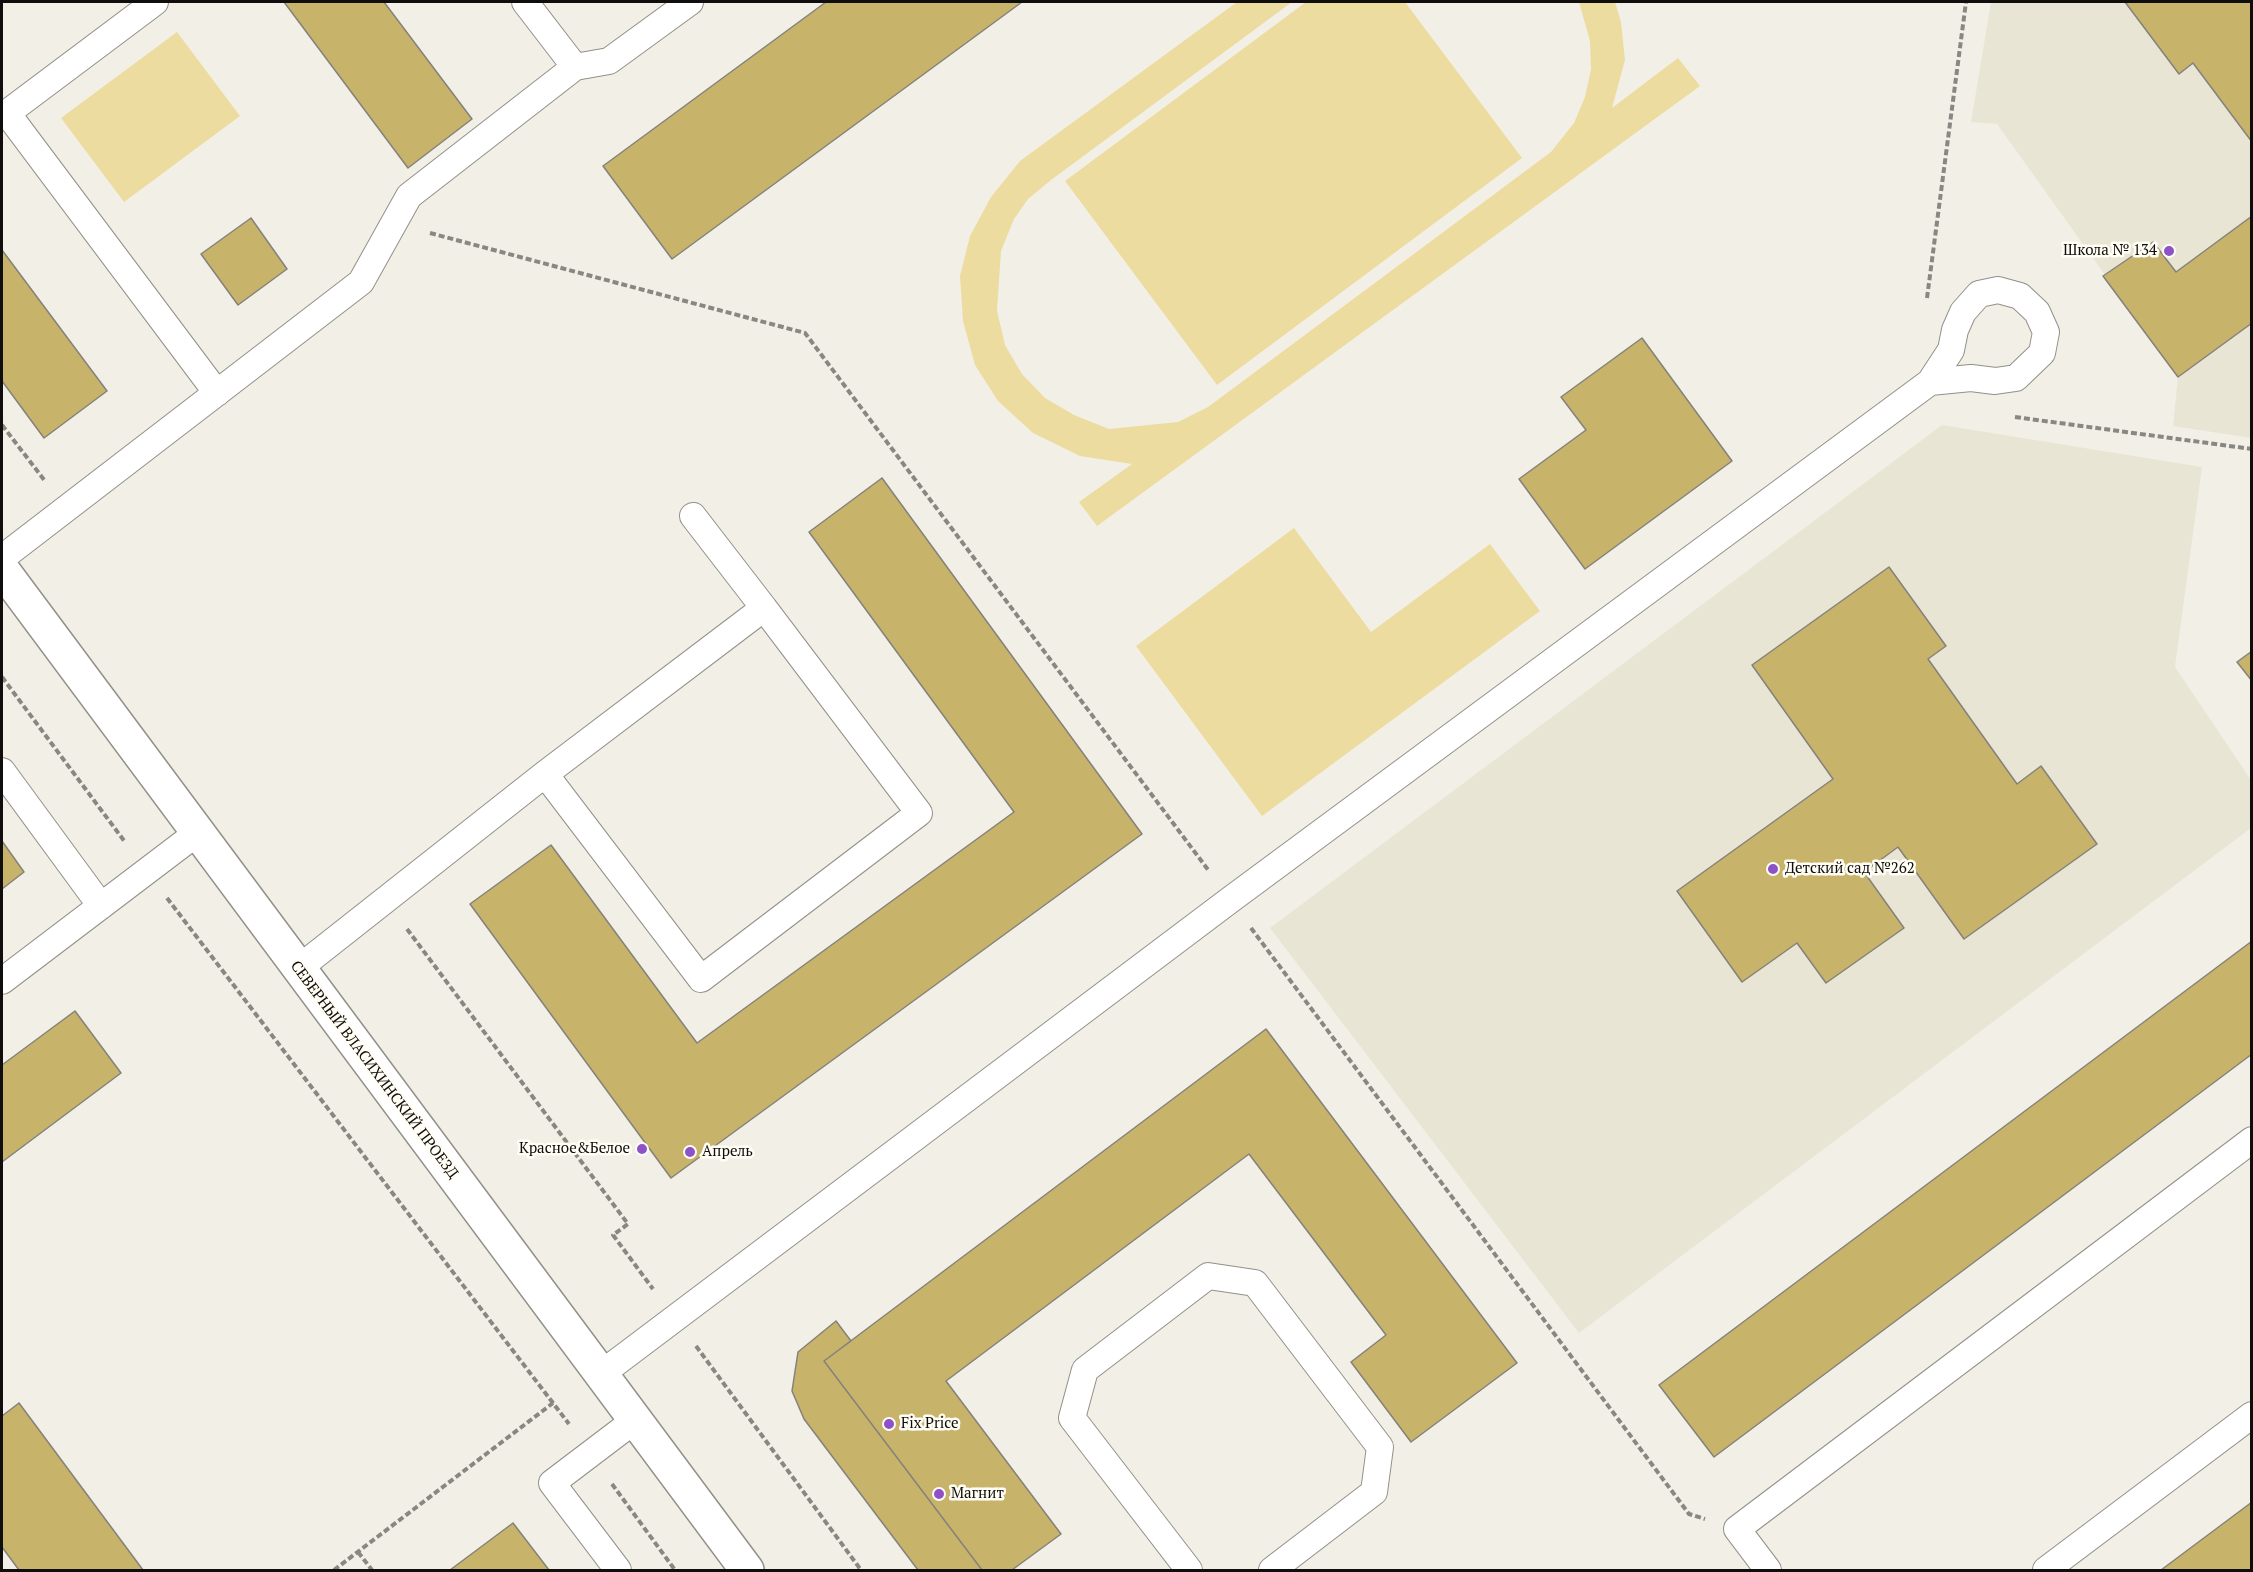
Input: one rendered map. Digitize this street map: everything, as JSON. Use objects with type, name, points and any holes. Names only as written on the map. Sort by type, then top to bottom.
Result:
[{"type":"street","name":"СЕВЕРНЫЙ ВЛАСИХИНСКИЙ ПРОЕЗД","points":[[2,569],[747,1570]]},
{"type":"lane","points":[[155,2],[7,113],[217,393]]},
{"type":"lane","points":[[525,2],[574,67]]},
{"type":"lane","points":[[2,558],[361,282],[409,196],[574,67],[609,61],[690,2]]},
{"type":"lane","points":[[601,1374],[1230,900],[1930,382],[1951,350],[1955,330],[1963,312],[1979,294],[1998,290],[2020,296],[2037,312],[2046,332],[2042,353],[2016,378],[1995,381],[1971,378],[1930,382]]},
{"type":"lane","points":[[545,774],[701,979],[919,813],[693,516]]},
{"type":"lane","points":[[299,968],[545,774],[764,608]]},
{"type":"lane","points":[[2,771],[101,906]]},
{"type":"lane","points":[[2,981],[197,832]]},
{"type":"lane","points":[[1768,1570],[1737,1529],[2252,1140]]},
{"type":"lane","points":[[1189,1570],[1072,1418],[1085,1370],[1208,1276],[1255,1283],[1380,1447],[1374,1492],[1272,1570]]},
{"type":"lane","points":[[2046,1570],[2252,1415]]},
{"type":"lane","points":[[618,1570],[552,1483],[635,1420]]},
{"type":"path","points":[[1926,304],[1966,2]]},
{"type":"path","points":[[393,223],[805,333],[1689,1514],[1737,1529]]},
{"type":"path","points":[[2006,416],[2252,449]]},
{"type":"path","points":[[2,424],[66,509]]},
{"type":"path","points":[[2,677],[553,1403],[675,1570]]},
{"type":"path","points":[[385,900],[628,1224],[613,1235],[861,1570]]},
{"type":"path","points":[[334,1570],[553,1403]]},
{"type":"path","points":[[358,1552],[372,1570]]},
{"type":"shaded area","points":[[1237,2],[1292,2],[1028,199],[1014,219],[1001,251],[997,311],[1005,345],[1022,374],[1045,398],[1074,415],[1109,429],[1178,422],[1208,407],[1551,152],[1574,123],[1585,97],[1591,69],[1590,41],[1579,2],[1615,2],[1621,22],[1625,60],[1612,108],[1678,58],[1700,86],[1097,526],[1079,502],[1132,464],[1080,456],[1033,433],[998,401],[975,365],[963,321],[960,276],[970,236],[991,197],[1020,161]]},
{"type":"shaded area","points":[[1306,2],[1405,2],[1522,158],[1217,385],[1065,181]]},
{"type":"shaded area","name":"Школа № 134","points":[[1991,2],[2251,2],[2251,438],[2173,426],[2178,377],[1997,124],[1971,122]]},
{"type":"shaded area","points":[[177,32],[240,116],[124,202],[61,118]]},
{"type":"shaded area","name":"Детский сад №262","points":[[1942,425],[2202,467],[2175,667],[2251,780],[2251,828],[1579,1333],[1270,928]]},
{"type":"shaded area","points":[[1294,528],[1371,632],[1490,544],[1540,611],[1262,816],[1136,646]]},
{"type":"building","points":[[284,2],[384,2],[472,119],[408,168]]},
{"type":"building","points":[[826,2],[1022,2],[672,259],[603,166]]},
{"type":"building","points":[[2125,2],[2252,2],[2252,142],[2193,63],[2179,74]]},
{"type":"building","points":[[2252,216],[2252,323],[2178,377],[2103,276],[2153,242],[2176,272]]},
{"type":"building","points":[[251,218],[287,269],[238,305],[201,254]]},
{"type":"building","points":[[2,250],[107,391],[44,438],[2,381]]},
{"type":"building","points":[[1642,338],[1732,461],[1585,569],[1519,479],[1586,430],[1561,397]]},
{"type":"building","points":[[882,478],[1142,834],[671,1178],[470,904],[551,845],[697,1043],[1014,812],[809,532]]},
{"type":"building","points":[[1889,567],[1946,646],[1928,659],[2017,784],[2041,766],[2097,844],[1964,939],[1898,847],[1864,872],[1904,928],[1826,983],[1797,943],[1742,982],[1677,891],[1833,779],[1752,665]]},
{"type":"building","points":[[2252,651],[2252,681],[2237,662]]},
{"type":"building","points":[[2,841],[24,872],[2,889]]},
{"type":"building","points":[[2252,941],[2252,1054],[1714,1457],[1659,1385]]},
{"type":"building","points":[[75,1011],[121,1073],[2,1162],[2,1065]]},
{"type":"building","points":[[1266,1029],[1517,1363],[1411,1442],[1351,1362],[1386,1335],[1249,1154],[946,1381],[1061,1534],[1012,1570],[982,1570],[824,1361]]},
{"type":"building","points":[[836,1321],[851,1341],[824,1361],[982,1570],[918,1570],[804,1419],[792,1391],[798,1352]]},
{"type":"building","points":[[19,1403],[143,1570],[19,1570],[2,1547],[2,1416]]},
{"type":"building","points":[[2252,1502],[2252,1570],[2161,1570]]},
{"type":"building","points":[[513,1523],[549,1570],[450,1570]]},
{"type":"place","name":"Школа № 134","points":[[2169,251]]},
{"type":"place","name":"Детский сад №262","points":[[1773,869]]},
{"type":"place","name":"Красное&Белое","points":[[642,1149]]},
{"type":"place","name":"Апрель","points":[[690,1152]]},
{"type":"place","name":"Fix Price","points":[[889,1424]]},
{"type":"place","name":"Магнит","points":[[939,1494]]}]
